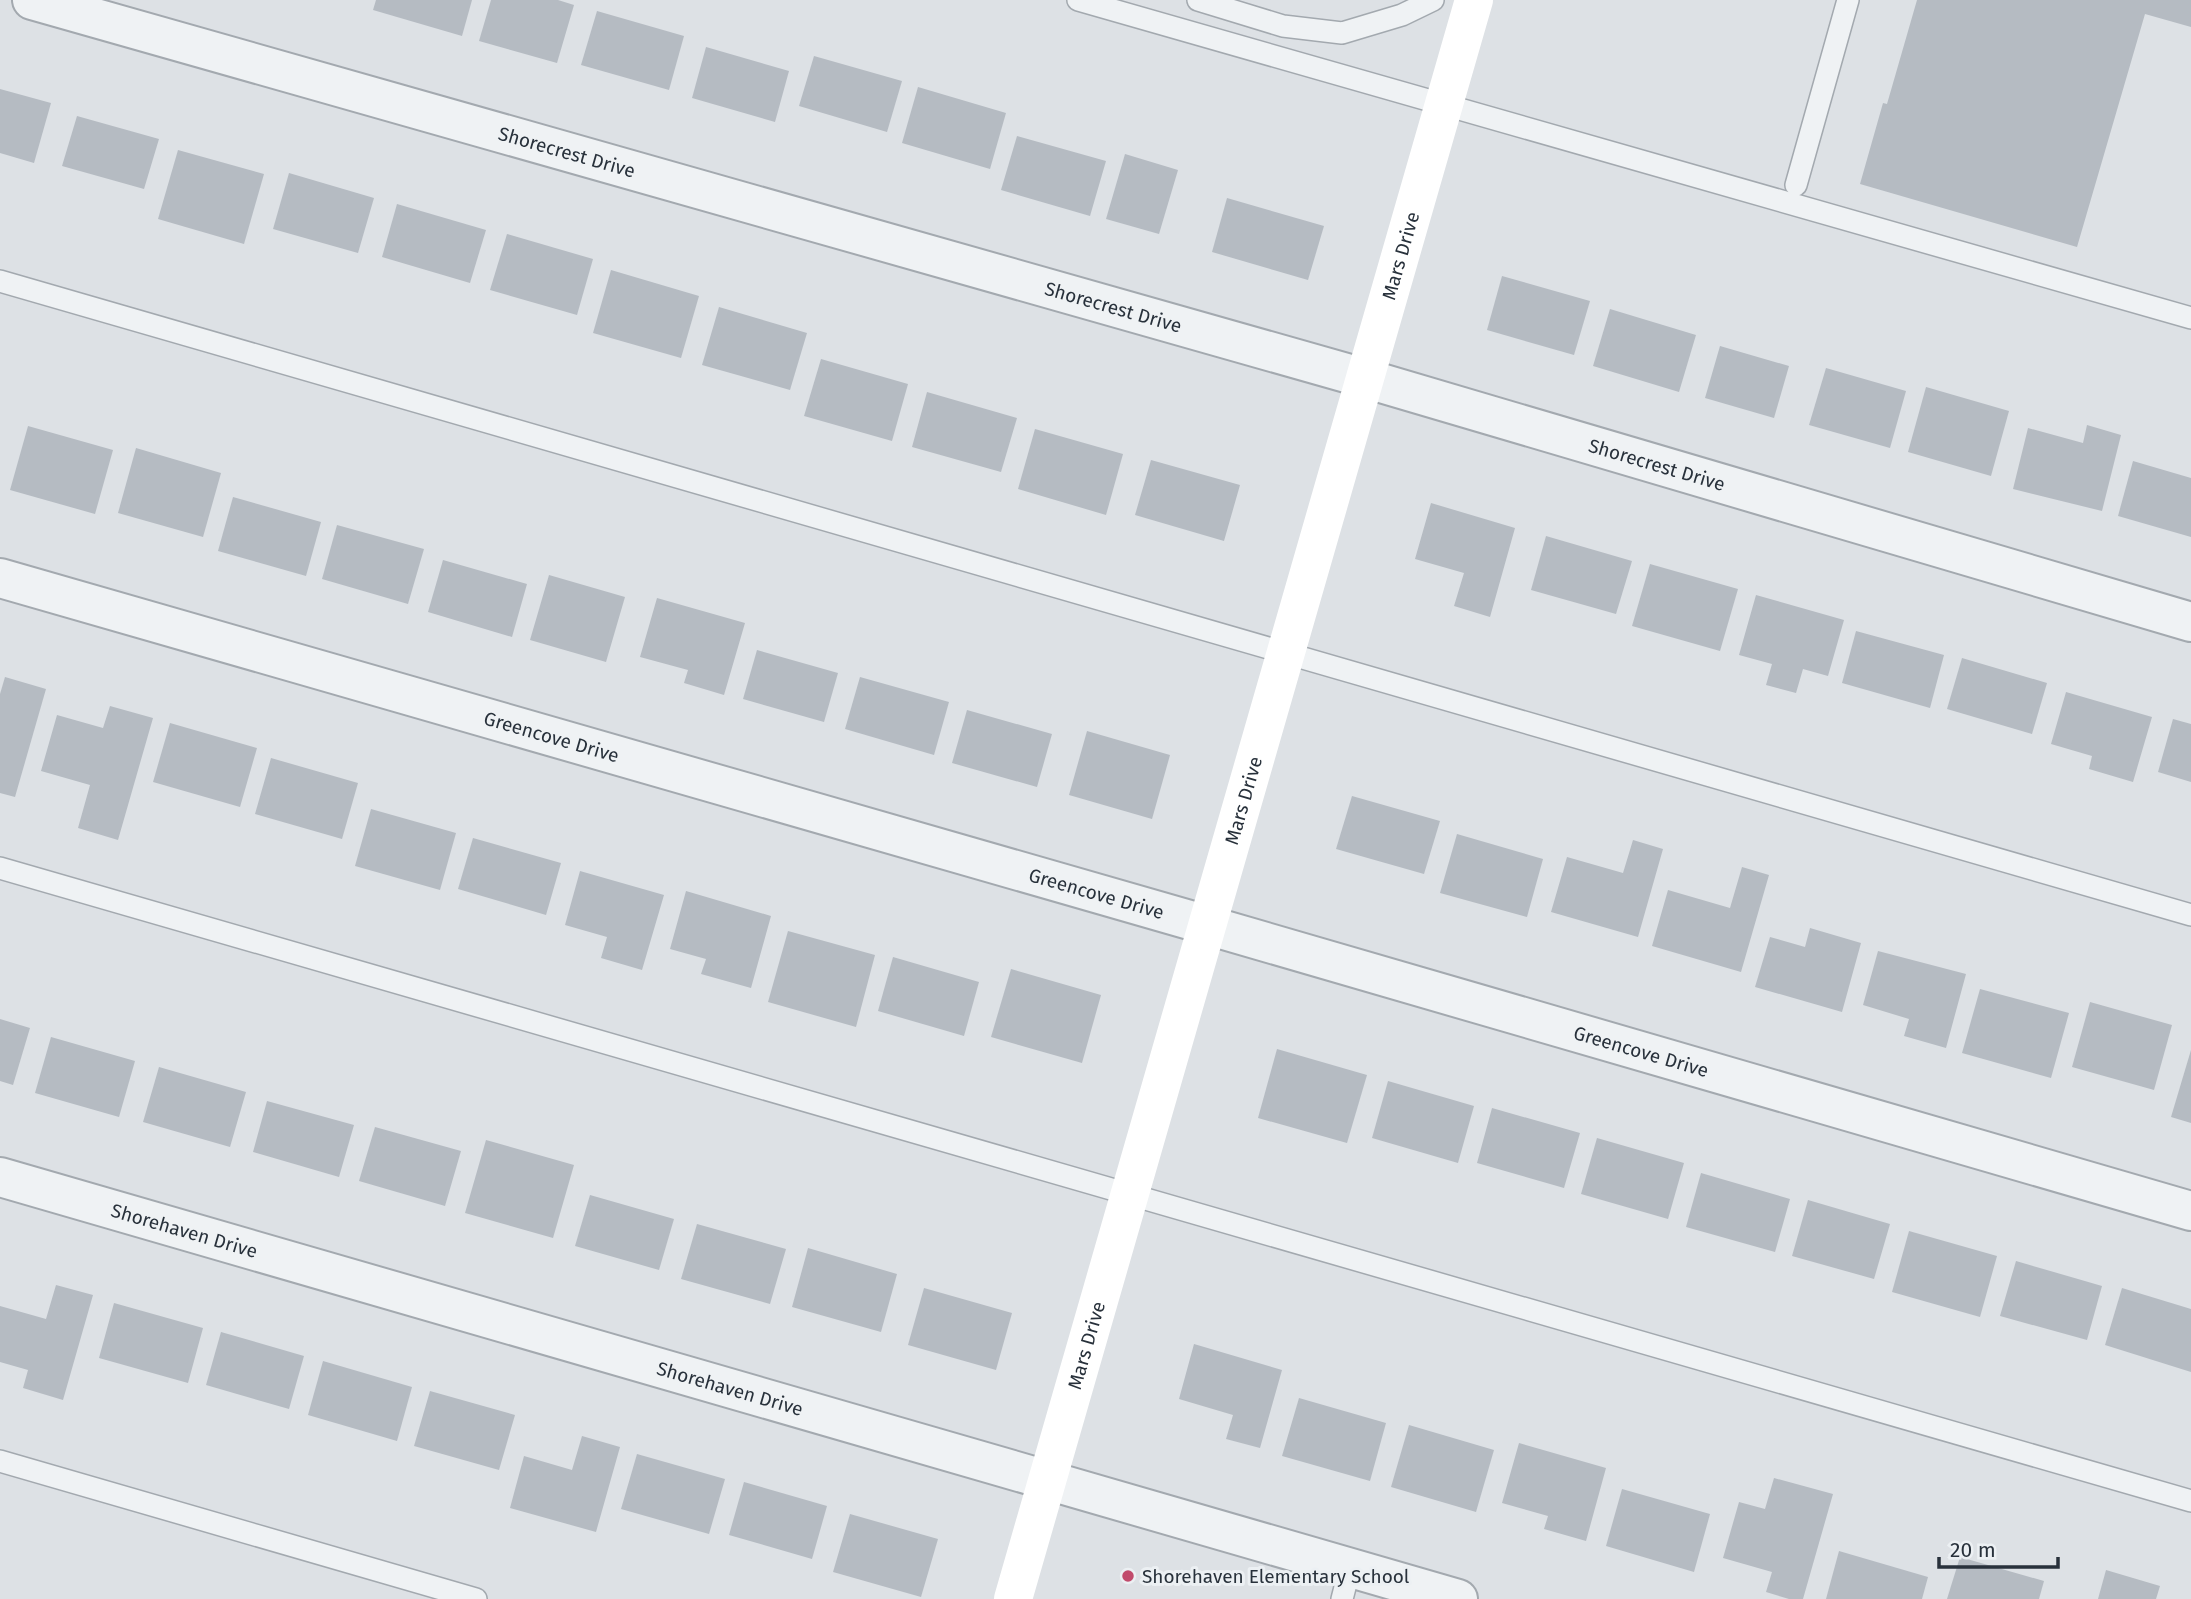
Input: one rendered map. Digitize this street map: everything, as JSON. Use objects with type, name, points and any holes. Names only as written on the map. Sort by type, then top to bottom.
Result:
[{"type":"street","name":"Shorecrest Drive","points":[[32,0],[1364,378],[2191,622]]},
{"type":"street","name":"Mars Drive","points":[[1013,1599],[1474,0]]},
{"type":"street","name":"Greencove Drive","points":[[0,578],[2191,1211]]},
{"type":"street","name":"Shorehaven Drive","points":[[0,1177],[1047,1480],[1346,1583],[1458,1599]]},
{"type":"lane","points":[[1078,0],[2191,318]]},
{"type":"lane","points":[[1198,0],[1283,26],[1342,33],[1402,15],[1433,0]]},
{"type":"lane","points":[[1797,185],[1848,0]]},
{"type":"lane","points":[[0,281],[2191,915]]},
{"type":"lane","points":[[0,868],[2191,1502]]},
{"type":"lane","points":[[0,1461],[476,1599]]},
{"type":"building","points":[[376,0],[472,0],[462,36],[373,10]]},
{"type":"building","points":[[491,0],[558,0],[574,5],[557,63],[479,41]]},
{"type":"building","points":[[1917,0],[2191,0],[2191,27],[2145,14],[2077,247],[1860,184],[1883,103],[1887,104]]},
{"type":"building","points":[[597,11],[684,36],[669,90],[581,65]]},
{"type":"building","points":[[706,47],[789,71],[775,122],[692,98]]},
{"type":"building","points":[[814,56],[902,81],[887,132],[799,106]]},
{"type":"building","points":[[918,87],[1006,113],[990,169],[902,143]]},
{"type":"building","points":[[0,89],[51,103],[34,163],[0,153]]},
{"type":"building","points":[[77,116],[159,139],[144,189],[62,166]]},
{"type":"building","points":[[1017,136],[1106,161],[1090,216],[1001,190]]},
{"type":"building","points":[[178,150],[264,174],[244,244],[158,219]]},
{"type":"building","points":[[1125,154],[1178,170],[1159,234],[1106,219]]},
{"type":"building","points":[[289,173],[374,198],[358,253],[273,229]]},
{"type":"building","points":[[1227,198],[1324,226],[1308,280],[1212,252]]},
{"type":"building","points":[[397,204],[486,230],[470,283],[382,257]]},
{"type":"building","points":[[507,234],[593,259],[577,315],[490,290]]},
{"type":"building","points":[[611,270],[699,296],[681,358],[593,333]]},
{"type":"building","points":[[1502,276],[1590,301],[1574,355],[1487,330]]},
{"type":"building","points":[[719,307],[807,333],[790,390],[702,365]]},
{"type":"building","points":[[1610,309],[1696,335],[1679,392],[1593,366]]},
{"type":"building","points":[[1720,346],[1789,366],[1774,418],[1705,398]]},
{"type":"building","points":[[821,359],[908,384],[892,441],[804,416]]},
{"type":"building","points":[[1826,368],[1906,391],[1890,448],[1809,425]]},
{"type":"building","points":[[1926,387],[2009,411],[1991,476],[1908,452]]},
{"type":"building","points":[[927,392],[1017,418],[1001,472],[912,447]]},
{"type":"building","points":[[2087,425],[2121,435],[2102,511],[2013,489],[2028,428],[2083,443]]},
{"type":"building","points":[[28,426],[113,450],[95,514],[10,490]]},
{"type":"building","points":[[1035,429],[1123,454],[1106,515],[1018,489]]},
{"type":"building","points":[[136,448],[221,473],[203,537],[118,513]]},
{"type":"building","points":[[1151,460],[1240,485],[1224,541],[1135,515]]},
{"type":"building","points":[[2133,461],[2191,478],[2191,537],[2118,516]]},
{"type":"building","points":[[233,497],[321,522],[306,576],[218,551]]},
{"type":"building","points":[[1431,503],[1515,528],[1490,617],[1454,606],[1464,573],[1415,559]]},
{"type":"building","points":[[337,525],[424,549],[408,604],[322,579]]},
{"type":"building","points":[[1546,536],[1632,561],[1616,614],[1531,590]]},
{"type":"building","points":[[443,560],[527,584],[512,637],[428,612]]},
{"type":"building","points":[[1650,564],[1738,589],[1720,651],[1632,626]]},
{"type":"building","points":[[549,575],[625,597],[606,662],[530,640]]},
{"type":"building","points":[[1756,595],[1844,620],[1828,676],[1803,669],[1796,693],[1766,685],[1772,664],[1739,655]]},
{"type":"building","points":[[657,598],[745,623],[724,695],[684,683],[688,670],[640,657]]},
{"type":"building","points":[[1856,631],[1944,655],[1930,708],[1842,683]]},
{"type":"building","points":[[757,650],[838,673],[824,722],[743,699]]},
{"type":"building","points":[[1962,658],[2047,683],[2032,734],[1947,709]]},
{"type":"building","points":[[5,677],[46,689],[15,797],[0,793],[0,694]]},
{"type":"building","points":[[860,677],[949,702],[934,755],[845,729]]},
{"type":"building","points":[[2066,692],[2152,717],[2133,782],[2089,769],[2092,756],[2051,744]]},
{"type":"building","points":[[110,706],[153,718],[118,840],[78,828],[90,785],[41,771],[57,715],[103,728]]},
{"type":"building","points":[[967,710],[1052,734],[1037,787],[952,763]]},
{"type":"building","points":[[2173,719],[2191,724],[2191,782],[2158,772]]},
{"type":"building","points":[[170,723],[257,748],[240,807],[153,782]]},
{"type":"building","points":[[1087,731],[1170,755],[1152,819],[1069,795]]},
{"type":"building","points":[[271,758],[358,783],[342,839],[255,814]]},
{"type":"building","points":[[1352,796],[1440,821],[1424,874],[1336,849]]},
{"type":"building","points":[[371,809],[456,833],[440,890],[355,866]]},
{"type":"building","points":[[1457,834],[1543,859],[1527,917],[1440,893]]},
{"type":"building","points":[[473,838],[561,863],[546,915],[458,889]]},
{"type":"building","points":[[1633,840],[1663,849],[1638,937],[1551,912],[1567,857],[1623,873]]},
{"type":"building","points":[[1742,867],[1769,875],[1741,972],[1652,946],[1668,890],[1730,908]]},
{"type":"building","points":[[580,871],[664,895],[642,970],[601,958],[607,937],[565,925]]},
{"type":"building","points":[[686,891],[771,916],[751,988],[701,974],[706,959],[670,949]]},
{"type":"building","points":[[1810,928],[1861,943],[1842,1012],[1755,987],[1770,937],[1805,947]]},
{"type":"building","points":[[788,931],[875,955],[856,1027],[768,1002]]},
{"type":"building","points":[[1878,951],[1966,974],[1946,1048],[1904,1036],[1909,1019],[1863,1005]]},
{"type":"building","points":[[893,957],[979,982],[964,1036],[878,1011]]},
{"type":"building","points":[[1011,969],[1101,995],[1082,1063],[991,1037]]},
{"type":"building","points":[[1980,989],[2069,1013],[2051,1078],[1962,1053]]},
{"type":"building","points":[[2090,1002],[2172,1025],[2154,1090],[2072,1067]]},
{"type":"building","points":[[0,1019],[30,1028],[13,1085],[0,1081]]},
{"type":"building","points":[[51,1037],[135,1061],[119,1117],[35,1093]]},
{"type":"building","points":[[1277,1049],[1367,1075],[1347,1143],[1258,1118]]},
{"type":"building","points":[[2191,1050],[2191,1123],[2171,1117]]},
{"type":"building","points":[[159,1067],[246,1092],[230,1147],[143,1122]]},
{"type":"building","points":[[1388,1081],[1474,1106],[1458,1163],[1372,1138]]},
{"type":"building","points":[[267,1101],[354,1125],[339,1177],[253,1152]]},
{"type":"building","points":[[1492,1108],[1580,1133],[1564,1188],[1477,1163]]},
{"type":"building","points":[[375,1127],[461,1151],[445,1206],[359,1181]]},
{"type":"building","points":[[1597,1138],[1684,1163],[1668,1219],[1581,1194]]},
{"type":"building","points":[[486,1140],[574,1165],[553,1238],[465,1213]]},
{"type":"building","points":[[1701,1173],[1790,1199],[1775,1252],[1686,1227]]},
{"type":"building","points":[[590,1195],[674,1219],[659,1270],[575,1246]]},
{"type":"building","points":[[1808,1200],[1890,1224],[1874,1279],[1792,1256]]},
{"type":"building","points":[[697,1224],[786,1249],[770,1304],[681,1279]]},
{"type":"building","points":[[1909,1231],[1997,1256],[1980,1317],[1892,1292]]},
{"type":"building","points":[[808,1248],[897,1274],[881,1332],[792,1307]]},
{"type":"building","points":[[2016,1261],[2102,1286],[2087,1340],[2000,1316]]},
{"type":"building","points":[[56,1285],[93,1295],[63,1400],[23,1388],[28,1370],[0,1362],[0,1306],[46,1319]]},
{"type":"building","points":[[924,1288],[1012,1313],[996,1370],[908,1345]]},
{"type":"building","points":[[2122,1288],[2191,1309],[2191,1372],[2105,1345]]},
{"type":"building","points":[[114,1303],[203,1328],[188,1383],[99,1358]]},
{"type":"building","points":[[221,1332],[304,1356],[289,1409],[206,1385]]},
{"type":"building","points":[[1194,1344],[1282,1370],[1260,1448],[1226,1439],[1233,1415],[1179,1399]]},
{"type":"building","points":[[323,1361],[412,1387],[397,1441],[308,1415]]},
{"type":"building","points":[[430,1391],[515,1415],[499,1470],[414,1446]]},
{"type":"building","points":[[1299,1398],[1386,1423],[1370,1481],[1282,1456]]},
{"type":"building","points":[[1409,1425],[1494,1450],[1476,1512],[1391,1487]]},
{"type":"building","points":[[582,1436],[620,1447],[596,1532],[510,1508],[524,1456],[572,1470]]},
{"type":"building","points":[[1519,1443],[1606,1468],[1586,1541],[1544,1529],[1548,1516],[1502,1503]]},
{"type":"building","points":[[637,1454],[725,1479],[709,1534],[621,1509]]},
{"type":"building","points":[[1774,1478],[1833,1494],[1803,1599],[1789,1599],[1766,1592],[1772,1572],[1723,1558],[1739,1502],[1765,1509]]},
{"type":"building","points":[[744,1482],[827,1506],[812,1559],[729,1535]]},
{"type":"building","points":[[1622,1489],[1710,1514],[1694,1572],[1606,1546]]},
{"type":"building","points":[[850,1514],[938,1539],[921,1597],[833,1572]]},
{"type":"building","points":[[1839,1551],[1928,1577],[1922,1599],[1826,1599]]},
{"type":"building","points":[[1960,1557],[2044,1581],[2039,1599],[1947,1599]]},
{"type":"building","points":[[2106,1570],[2160,1586],[2156,1599],[2098,1599]]},
{"type":"place","name":"Shorehaven Elementary School","points":[[1128,1576]]}]
